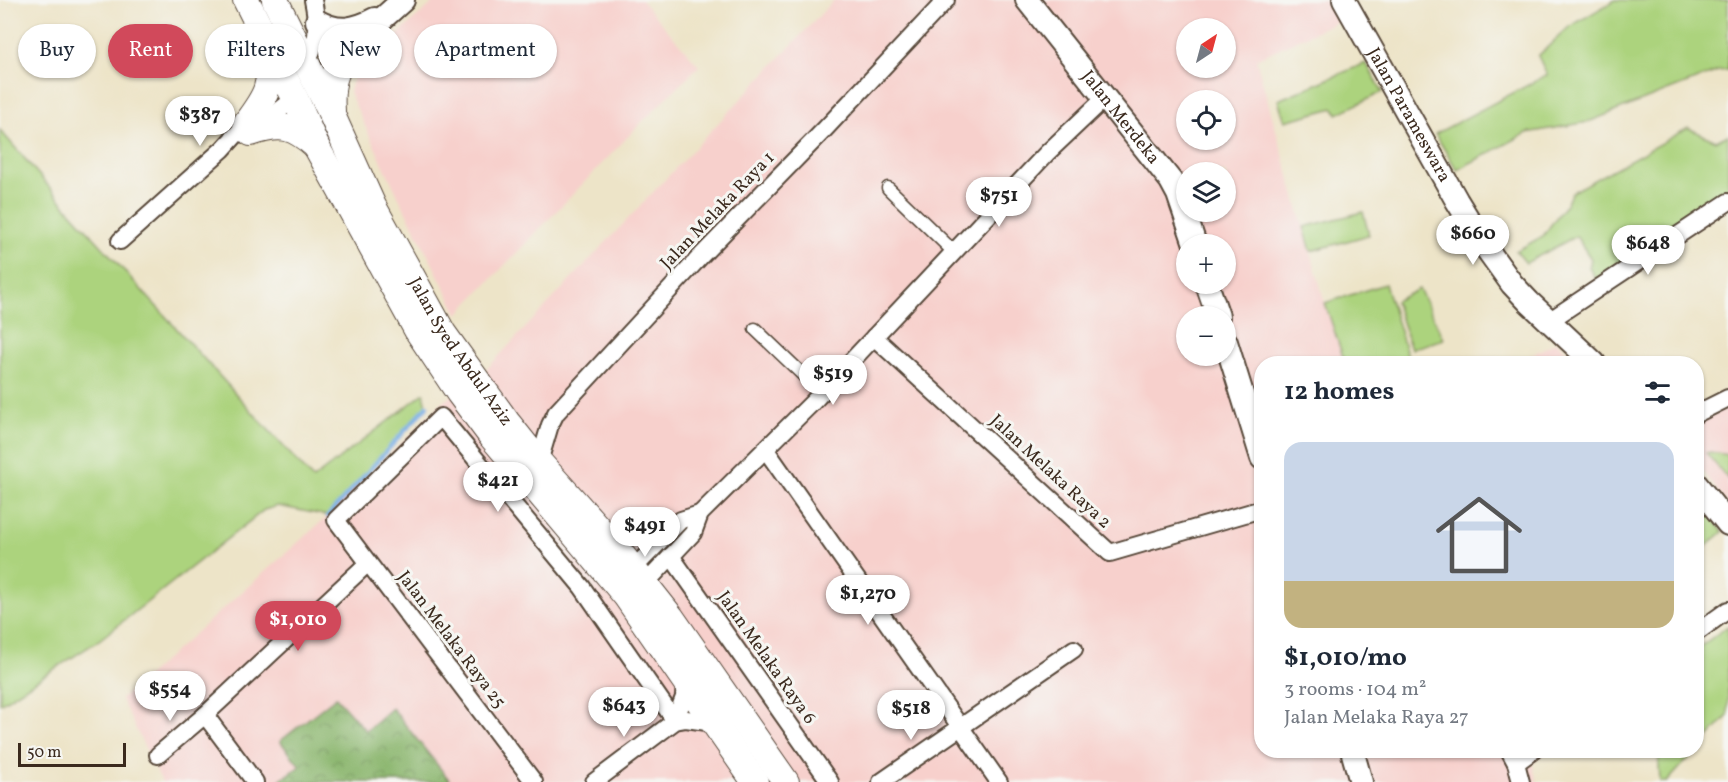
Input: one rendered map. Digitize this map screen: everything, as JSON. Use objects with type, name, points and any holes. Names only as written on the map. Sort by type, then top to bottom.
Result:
[{"type":"main road","name":"Jalan Syed Abdul Aziz","points":[[246,0],[258,24]]},
{"type":"main road","name":"Jalan Syed Abdul Aziz","points":[[275,0],[332,115],[373,206],[444,333],[539,462],[671,617],[786,782]]},
{"type":"main road","name":"Jalan Merdeka","points":[[1027,0],[1171,181],[1178,194],[1192,234]]},
{"type":"main road","name":"Jalan Parameswara","points":[[1344,0],[1484,245],[1512,284],[1586,356]]},
{"type":"main road","points":[[315,10],[330,28],[349,30],[365,24],[399,4]]},
{"type":"main road","points":[[376,24],[399,4]]},
{"type":"main road","points":[[292,90],[318,67]]},
{"type":"main road","points":[[249,128],[264,98],[269,78]]},
{"type":"main road","name":"Jalan Syed Abdul Aziz","points":[[286,78],[316,146],[417,330],[459,393],[519,470],[626,596],[755,782]]},
{"type":"main road","points":[[332,115],[334,78]]},
{"type":"main road","points":[[249,128],[286,127],[302,133],[316,146]]},
{"type":"main road","points":[[1233,366],[1254,432]]},
{"type":"main road","points":[[1704,494],[1728,524]]},
{"type":"main road","points":[[1354,758],[1361,782]]},
{"type":"street","name":"Jalan Melaka Raya 1","points":[[539,462],[556,413],[700,257],[946,0]]},
{"type":"street","points":[[311,71],[315,10]]},
{"type":"street","points":[[120,241],[292,90]]},
{"type":"street","points":[[639,577],[681,520],[699,514],[766,450],[1047,153],[1105,98]]},
{"type":"street","points":[[888,188],[953,252]]},
{"type":"street","points":[[1549,321],[1728,202]]},
{"type":"street","points":[[755,329],[822,393]]},
{"type":"street","name":"Jalan Melaka Raya 2","points":[[874,337],[1110,553],[1254,511]]},
{"type":"street","points":[[1704,410],[1728,398]]},
{"type":"street","name":"Jalan Melaka Raya 25","points":[[534,782],[336,520],[441,417],[582,587],[675,721]]},
{"type":"street","points":[[766,450],[999,782]]},
{"type":"street","points":[[639,577],[671,556],[693,532],[699,514]]},
{"type":"street","name":"Jalan Melaka Raya 6","points":[[671,556],[830,782]]},
{"type":"street","points":[[158,755],[205,715],[368,563]]},
{"type":"street","points":[[1704,627],[1728,610]]},
{"type":"street","points":[[881,782],[1074,649]]},
{"type":"street","points":[[675,721],[684,698],[685,679]]},
{"type":"street","points":[[205,715],[255,782]]},
{"type":"street","points":[[594,782],[675,721],[686,719],[714,723]]},
{"type":"street","points":[[1512,758],[1521,782]]},
{"type":"shaded area","points":[[436,0],[641,0],[699,66],[642,122],[458,314],[400,200],[349,92],[354,78],[402,78],[402,31]]},
{"type":"shaded area","points":[[834,0],[1341,0],[1349,16],[1256,59],[1325,303],[1343,356],[1254,356],[1254,758],[1539,758],[1532,763],[1537,782],[162,782],[121,699],[328,516],[444,401],[483,373]]},
{"type":"shaded area","points":[[1556,342],[1572,356],[1529,356]]},
{"type":"shaded area","points":[[1728,406],[1728,505],[1704,472],[1704,420]]},
{"type":"green space","points":[[1615,0],[1728,0],[1728,70],[1718,71],[1588,122],[1527,133],[1457,170],[1435,134],[1547,75],[1538,56],[1569,27]]},
{"type":"green space","points":[[1366,63],[1383,92],[1337,114],[1334,108],[1285,121],[1278,100]]},
{"type":"green space","points":[[1688,128],[1716,141],[1728,135],[1728,203],[1722,196],[1598,282],[1589,268],[1591,259],[1576,236],[1526,263],[1516,251],[1543,236],[1572,192]]},
{"type":"green space","points":[[0,130],[70,211],[313,479],[424,393],[427,406],[328,516],[278,506],[264,510],[98,641],[0,704]]},
{"type":"green space","points":[[1363,212],[1369,235],[1311,251],[1304,227]]},
{"type":"green space","points":[[1385,284],[1408,356],[1343,356],[1325,303]]},
{"type":"green space","points":[[1419,289],[1444,339],[1411,349],[1395,301]]},
{"type":"green space","points":[[1706,453],[1728,455],[1728,479]]},
{"type":"green space","points":[[1704,507],[1723,532],[1704,548]]},
{"type":"green space","points":[[1728,626],[1728,716],[1704,742],[1704,644]]},
{"type":"green space","points":[[336,697],[366,731],[392,708],[451,782],[280,782],[300,766],[280,741]]},
{"type":"green space","points":[[1658,758],[1689,758],[1667,782],[1660,782]]},
{"type":"waterway","points":[[328,516],[427,406]]}]
